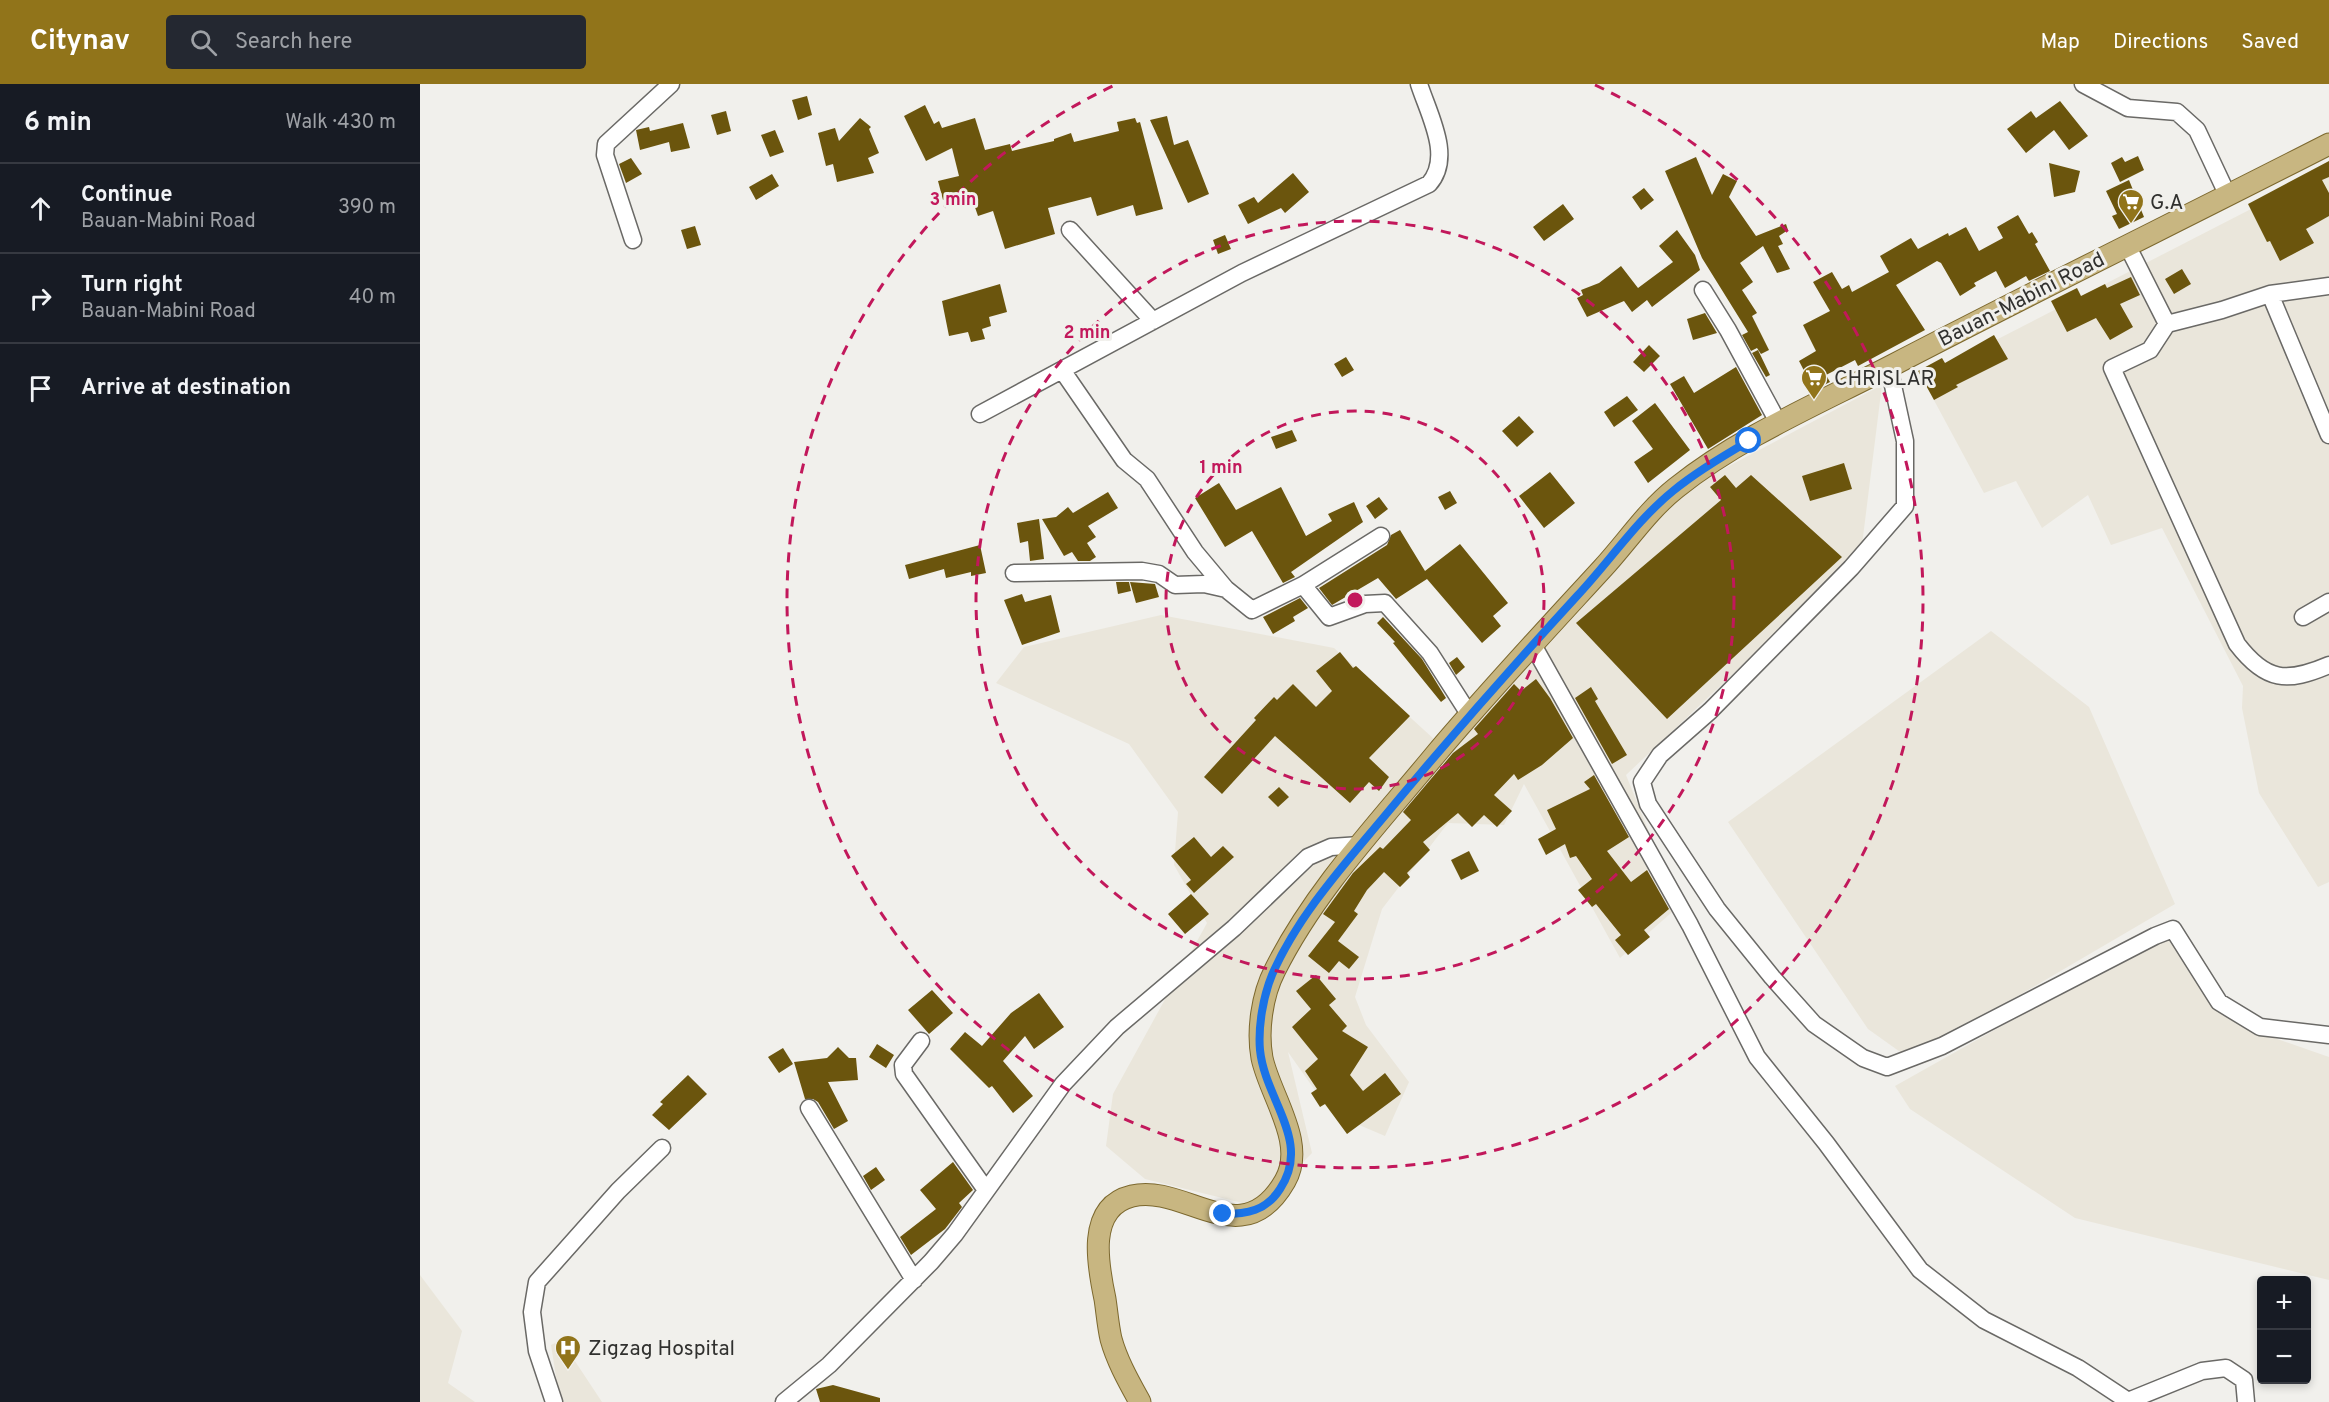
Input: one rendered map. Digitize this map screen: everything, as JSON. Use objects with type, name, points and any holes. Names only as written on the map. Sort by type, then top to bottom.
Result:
[{"type":"main road","name":"Bauan-Mabini Road","points":[[1140,1402],[1128,1380],[1111,1338],[1100,1279],[1098,1234],[1101,1223],[1118,1203],[1132,1196],[1162,1197],[1203,1211],[1240,1214],[1254,1212],[1268,1204],[1278,1193],[1290,1174],[1293,1159],[1290,1137],[1268,1083],[1260,1051],[1264,1005],[1272,976],[1298,928],[1360,845],[1469,714],[1671,492],[1726,455],[1779,424],[2127,244],[2329,144]]},
{"type":"street","points":[[633,240],[605,155],[606,144],[671,84]]},
{"type":"street","points":[[980,414],[1242,273],[1429,184],[1437,175],[1440,151],[1419,84]]},
{"type":"street","points":[[2083,84],[2128,108],[2176,112],[2197,130],[2228,196]]},
{"type":"street","points":[[1070,231],[1153,321]]},
{"type":"street","points":[[2127,244],[2167,324]]},
{"type":"street","points":[[2329,286],[2270,294],[2222,310],[2167,324],[2150,350],[2112,368],[2237,644],[2248,659],[2277,676],[2302,676],[2329,665]]},
{"type":"street","points":[[1703,290],[1728,330],[1779,424]]},
{"type":"street","points":[[2270,294],[2329,435]]},
{"type":"street","points":[[1889,367],[1905,441],[1905,506],[1851,568],[1792,628],[1710,711],[1660,755],[1642,782],[1648,804],[1654,814],[1717,909],[1814,1024],[1863,1058],[1887,1067],[1942,1046],[2154,936],[2173,929],[2219,1002],[2260,1027],[2329,1035]]},
{"type":"street","points":[[1062,370],[1124,460],[1146,479],[1195,552],[1227,589],[1251,610],[1303,585],[1381,536]]},
{"type":"street","points":[[1014,573],[1142,571],[1159,574],[1175,585],[1204,584],[1227,589]]},
{"type":"street","points":[[1303,585],[1329,617],[1365,604],[1385,603],[1430,653],[1469,714]]},
{"type":"street","points":[[2303,617],[2329,602]]},
{"type":"street","points":[[1533,645],[1690,925],[1757,1058],[1826,1143],[1920,1270],[1984,1320],[2078,1368],[2128,1401],[2202,1371],[2226,1368],[2244,1380],[2246,1402]]},
{"type":"street","points":[[784,1402],[829,1365],[914,1280],[955,1234],[1063,1084],[1117,1027],[1234,928],[1308,857],[1331,847],[1360,845]]},
{"type":"street","points":[[921,1041],[903,1065],[904,1074],[986,1190]]},
{"type":"street","points":[[808,1108],[914,1280]]},
{"type":"street","points":[[554,1402],[537,1351],[532,1312],[537,1282],[618,1191],[662,1148]]},
{"type":"shaded area","points":[[2329,169],[2329,882],[2318,887],[2259,793],[2242,708],[2243,686],[2162,528],[2111,545],[2088,495],[2042,528],[2016,481],[1984,493],[1922,378]]},
{"type":"shaded area","points":[[1882,385],[1861,553],[1626,775],[1679,906],[1620,958],[1524,784],[1504,825],[1448,823],[1382,909],[1355,997],[1366,1025],[1409,1082],[1385,1136],[1331,1113],[1288,1052],[1312,1153],[1259,1207],[1145,1179],[1106,1146],[1113,1094],[1207,923],[1174,865],[1178,812],[1129,744],[996,683],[1024,647],[1161,615],[1334,648],[1446,750],[1676,494]]},
{"type":"shaded area","points":[[1991,631],[2089,707],[2175,904],[1910,1059],[1868,1029],[1728,822]]},
{"type":"shaded area","points":[[2169,932],[2251,1030],[2329,1057],[2329,1280],[2075,1218],[1910,1109],[1895,1086]]},
{"type":"shaded area","points":[[420,1275],[462,1331],[448,1383],[475,1402],[420,1402]]},
{"type":"shaded area","name":"Zigzag Hospital","points":[[561,1340],[602,1402],[560,1402],[551,1345]]},
{"type":"building","points":[[807,96],[812,115],[798,120],[792,100]]},
{"type":"building","points":[[2060,101],[2088,136],[2069,150],[2054,130],[2026,153],[2007,129],[2031,111],[2036,118]]},
{"type":"building","points":[[925,105],[934,124],[939,121],[942,128],[975,118],[985,150],[1010,144],[1012,151],[1054,141],[1054,139],[1071,133],[1074,142],[1119,131],[1117,122],[1135,118],[1137,123],[1140,122],[1163,209],[1136,216],[1133,205],[1097,216],[1091,197],[1048,208],[1055,234],[1005,249],[993,211],[978,216],[970,193],[943,200],[938,181],[959,176],[952,148],[926,161],[904,116]]},
{"type":"building","points":[[726,111],[731,131],[717,135],[711,115]]},
{"type":"building","points":[[1167,116],[1174,145],[1188,140],[1209,194],[1188,203],[1150,120]]},
{"type":"building","points":[[860,118],[871,127],[869,129],[879,153],[868,158],[874,173],[837,182],[833,164],[826,166],[818,133],[835,128],[839,141]]},
{"type":"building","points":[[683,123],[690,148],[671,152],[669,142],[640,150],[636,130],[649,127],[650,131]]},
{"type":"building","points":[[775,130],[784,152],[770,157],[761,135]]},
{"type":"building","points":[[2138,156],[2144,170],[2120,182],[2111,163],[2122,157],[2125,162]]},
{"type":"building","points":[[1696,157],[1712,195],[1723,174],[1737,181],[1729,197],[1756,236],[1786,224],[1788,230],[1779,236],[1783,244],[1778,246],[1790,269],[1777,273],[1763,246],[1740,263],[1753,282],[1742,290],[1757,313],[1752,316],[1769,350],[1761,354],[1757,348],[1751,351],[1742,335],[1748,332],[1702,258],[1665,171]]},
{"type":"building","points":[[631,158],[642,174],[626,183],[619,164]]},
{"type":"building","points":[[2329,161],[2329,177],[2322,180],[2329,193],[2329,216],[2306,229],[2314,243],[2280,261],[2270,241],[2267,242],[2248,204]]},
{"type":"building","points":[[2049,163],[2080,171],[2075,192],[2054,197]]},
{"type":"building","points":[[1293,173],[1309,192],[1285,213],[1281,208],[1248,224],[1238,205],[1254,197],[1258,203]]},
{"type":"building","points":[[772,174],[779,186],[756,200],[749,187]]},
{"type":"building","points":[[2129,180],[2144,217],[2119,229],[2112,216],[2117,214],[2106,191]]},
{"type":"building","points":[[1644,188],[1654,200],[1641,210],[1632,197]]},
{"type":"building","points":[[1563,204],[1574,219],[1544,241],[1533,227]]},
{"type":"building","points":[[2018,215],[2029,234],[2032,232],[2038,242],[2035,244],[2050,271],[2029,281],[2026,276],[2005,288],[1996,271],[1974,283],[1976,286],[1960,296],[1941,263],[1937,261],[1896,285],[1925,330],[1858,366],[1855,360],[1826,375],[1830,382],[1814,390],[1799,361],[1816,351],[1803,325],[1830,311],[1813,282],[1832,272],[1842,289],[1849,285],[1852,292],[1889,272],[1880,256],[1911,238],[1918,249],[1948,233],[1949,236],[1966,227],[1979,251],[2003,238],[1997,227]]},
{"type":"building","points":[[695,226],[701,245],[687,249],[681,230]]},
{"type":"building","points":[[1677,230],[1695,255],[1700,270],[1652,307],[1647,300],[1632,312],[1624,301],[1587,317],[1577,298],[1583,295],[1581,290],[1599,283],[1621,266],[1638,288],[1673,262],[1659,246]]},
{"type":"building","points":[[1225,235],[1231,249],[1218,254],[1213,240]]},
{"type":"building","points":[[2182,269],[2191,284],[2174,294],[2165,279]]},
{"type":"building","points":[[2131,277],[2140,295],[2120,304],[2133,327],[2110,340],[2096,318],[2067,332],[2051,301],[2077,288],[2081,296],[2105,284],[2107,288]]},
{"type":"building","points":[[1000,284],[1007,312],[989,317],[991,326],[982,329],[985,339],[971,342],[968,332],[949,336],[942,301]]},
{"type":"building","points":[[1705,313],[1717,333],[1693,340],[1687,319]]},
{"type":"building","points":[[1994,335],[2008,359],[1956,385],[1958,387],[1934,400],[1918,371],[1942,358],[1945,363]]},
{"type":"building","points":[[1649,345],[1660,356],[1644,372],[1633,362]]},
{"type":"building","points":[[1758,350],[1770,375],[1766,377],[1752,353]]},
{"type":"building","points":[[1346,357],[1354,370],[1342,377],[1334,364]]},
{"type":"building","points":[[1736,367],[1762,415],[1708,449],[1670,384],[1684,376],[1694,393]]},
{"type":"building","points":[[1627,396],[1638,410],[1614,427],[1604,412]]},
{"type":"building","points":[[1655,403],[1690,450],[1648,483],[1634,462],[1653,449],[1632,421]]},
{"type":"building","points":[[1519,416],[1534,432],[1517,447],[1502,431]]},
{"type":"building","points":[[1292,430],[1297,441],[1276,449],[1271,437]]},
{"type":"building","points":[[1844,463],[1852,489],[1810,501],[1802,476]]},
{"type":"building","points":[[1550,472],[1575,503],[1544,528],[1519,496]]},
{"type":"building","points":[[1725,475],[1736,488],[1751,475],[1842,557],[1667,719],[1576,623],[1721,500],[1710,487]]},
{"type":"building","points":[[1219,483],[1236,510],[1281,487],[1306,536],[1332,521],[1328,514],[1354,502],[1363,522],[1291,572],[1295,577],[1283,583],[1252,531],[1225,547],[1195,498]]},
{"type":"building","points":[[1450,491],[1457,503],[1445,510],[1438,497]]},
{"type":"building","points":[[1108,492],[1118,508],[1088,526],[1096,537],[1087,543],[1096,557],[1090,561],[1078,561],[1072,552],[1064,556],[1042,519],[1056,517],[1068,507],[1073,513]]},
{"type":"building","points":[[1379,497],[1388,509],[1375,519],[1366,506]]},
{"type":"building","points":[[1039,519],[1044,559],[1030,561],[1028,541],[1020,543],[1017,523]]},
{"type":"building","points":[[1400,530],[1425,571],[1460,544],[1508,603],[1493,616],[1501,626],[1482,643],[1427,579],[1396,599],[1378,578],[1332,605],[1319,588],[1387,545],[1391,535]]},
{"type":"building","points":[[980,545],[986,573],[971,576],[971,572],[946,578],[944,569],[909,579],[905,565]]},
{"type":"building","points":[[1116,582],[1129,582],[1131,591],[1118,594]]},
{"type":"building","points":[[1130,582],[1155,584],[1159,597],[1136,603]]},
{"type":"building","points":[[1022,594],[1025,602],[1051,595],[1060,632],[1022,645],[1004,600]]},
{"type":"building","points":[[1300,598],[1308,608],[1293,617],[1295,621],[1273,634],[1263,617]]},
{"type":"building","points":[[1383,617],[1422,659],[1446,698],[1441,702],[1393,643],[1395,642],[1377,623]]},
{"type":"building","points":[[1340,652],[1353,668],[1356,666],[1410,716],[1369,758],[1389,777],[1379,791],[1369,782],[1350,803],[1275,736],[1222,794],[1204,777],[1274,697],[1277,700],[1293,684],[1316,707],[1332,691],[1316,671]]},
{"type":"building","points":[[1457,657],[1465,667],[1456,675],[1449,663]]},
{"type":"building","points":[[1536,679],[1573,738],[1542,765],[1518,780],[1514,774],[1494,795],[1512,811],[1497,827],[1484,815],[1472,827],[1458,813],[1423,842],[1430,850],[1407,873],[1410,877],[1400,887],[1384,872],[1367,890],[1354,911],[1358,914],[1338,941],[1359,957],[1349,969],[1339,961],[1329,973],[1308,956],[1335,922],[1323,914],[1353,873],[1380,847],[1383,849],[1411,820],[1403,812],[1453,753],[1478,734],[1474,729],[1514,684],[1521,691]]},
{"type":"building","points":[[1591,687],[1598,699],[1595,701],[1627,755],[1612,764],[1575,698]]},
{"type":"building","points":[[1594,775],[1629,837],[1607,851],[1631,882],[1647,870],[1669,909],[1644,930],[1650,937],[1628,955],[1615,940],[1621,935],[1596,904],[1592,907],[1578,890],[1592,879],[1576,856],[1570,858],[1565,844],[1546,855],[1538,839],[1556,829],[1547,810],[1590,789],[1584,782]]},
{"type":"building","points":[[1279,787],[1289,797],[1278,807],[1268,797]]},
{"type":"building","points":[[1194,837],[1211,857],[1223,846],[1234,857],[1194,893],[1186,884],[1191,880],[1171,856]]},
{"type":"building","points":[[1469,851],[1479,871],[1461,880],[1451,860]]},
{"type":"building","points":[[1191,894],[1209,914],[1185,934],[1168,914]]},
{"type":"building","points":[[1316,975],[1336,999],[1329,1005],[1347,1026],[1342,1031],[1368,1047],[1350,1075],[1363,1091],[1385,1073],[1401,1094],[1347,1134],[1325,1104],[1320,1107],[1311,1093],[1317,1089],[1305,1071],[1318,1059],[1292,1027],[1311,1009],[1296,991]]},
{"type":"building","points":[[932,990],[953,1013],[929,1034],[908,1010]]},
{"type":"building","points":[[1039,993],[1064,1027],[1034,1049],[1025,1036],[1003,1061],[1033,1096],[1013,1113],[992,1086],[989,1088],[950,1049],[965,1032],[982,1046],[1011,1013]]},
{"type":"building","points":[[877,1044],[894,1055],[886,1068],[869,1057]]},
{"type":"building","points":[[838,1047],[849,1058],[856,1058],[858,1080],[828,1082],[848,1121],[834,1129],[818,1102],[805,1099],[794,1062],[827,1058]]},
{"type":"building","points":[[783,1048],[793,1064],[779,1073],[768,1057]]},
{"type":"building","points":[[688,1075],[707,1094],[669,1130],[652,1115],[663,1104],[660,1102]]},
{"type":"building","points":[[953,1162],[973,1190],[959,1203],[962,1207],[945,1229],[911,1255],[900,1237],[936,1209],[920,1190]]},
{"type":"building","points":[[876,1167],[885,1180],[871,1190],[863,1176]]},
{"type":"building","points":[[833,1385],[880,1398],[880,1402],[820,1402],[816,1389]]},
{"type":"place","name":"G.A","points":[[2131,225]]},
{"type":"place","name":"CHRISLAR","points":[[1814,401]]},
{"type":"place","name":"Zigzag Hospital","points":[[568,1371]]},
{"type":"route","points":[[1223,1214],[1254,1212],[1268,1204],[1290,1174],[1293,1159],[1290,1137],[1268,1083],[1260,1051],[1260,1030],[1272,976],[1298,928],[1360,845],[1469,714],[1610,561],[1659,503],[1686,480],[1749,441]]}]
